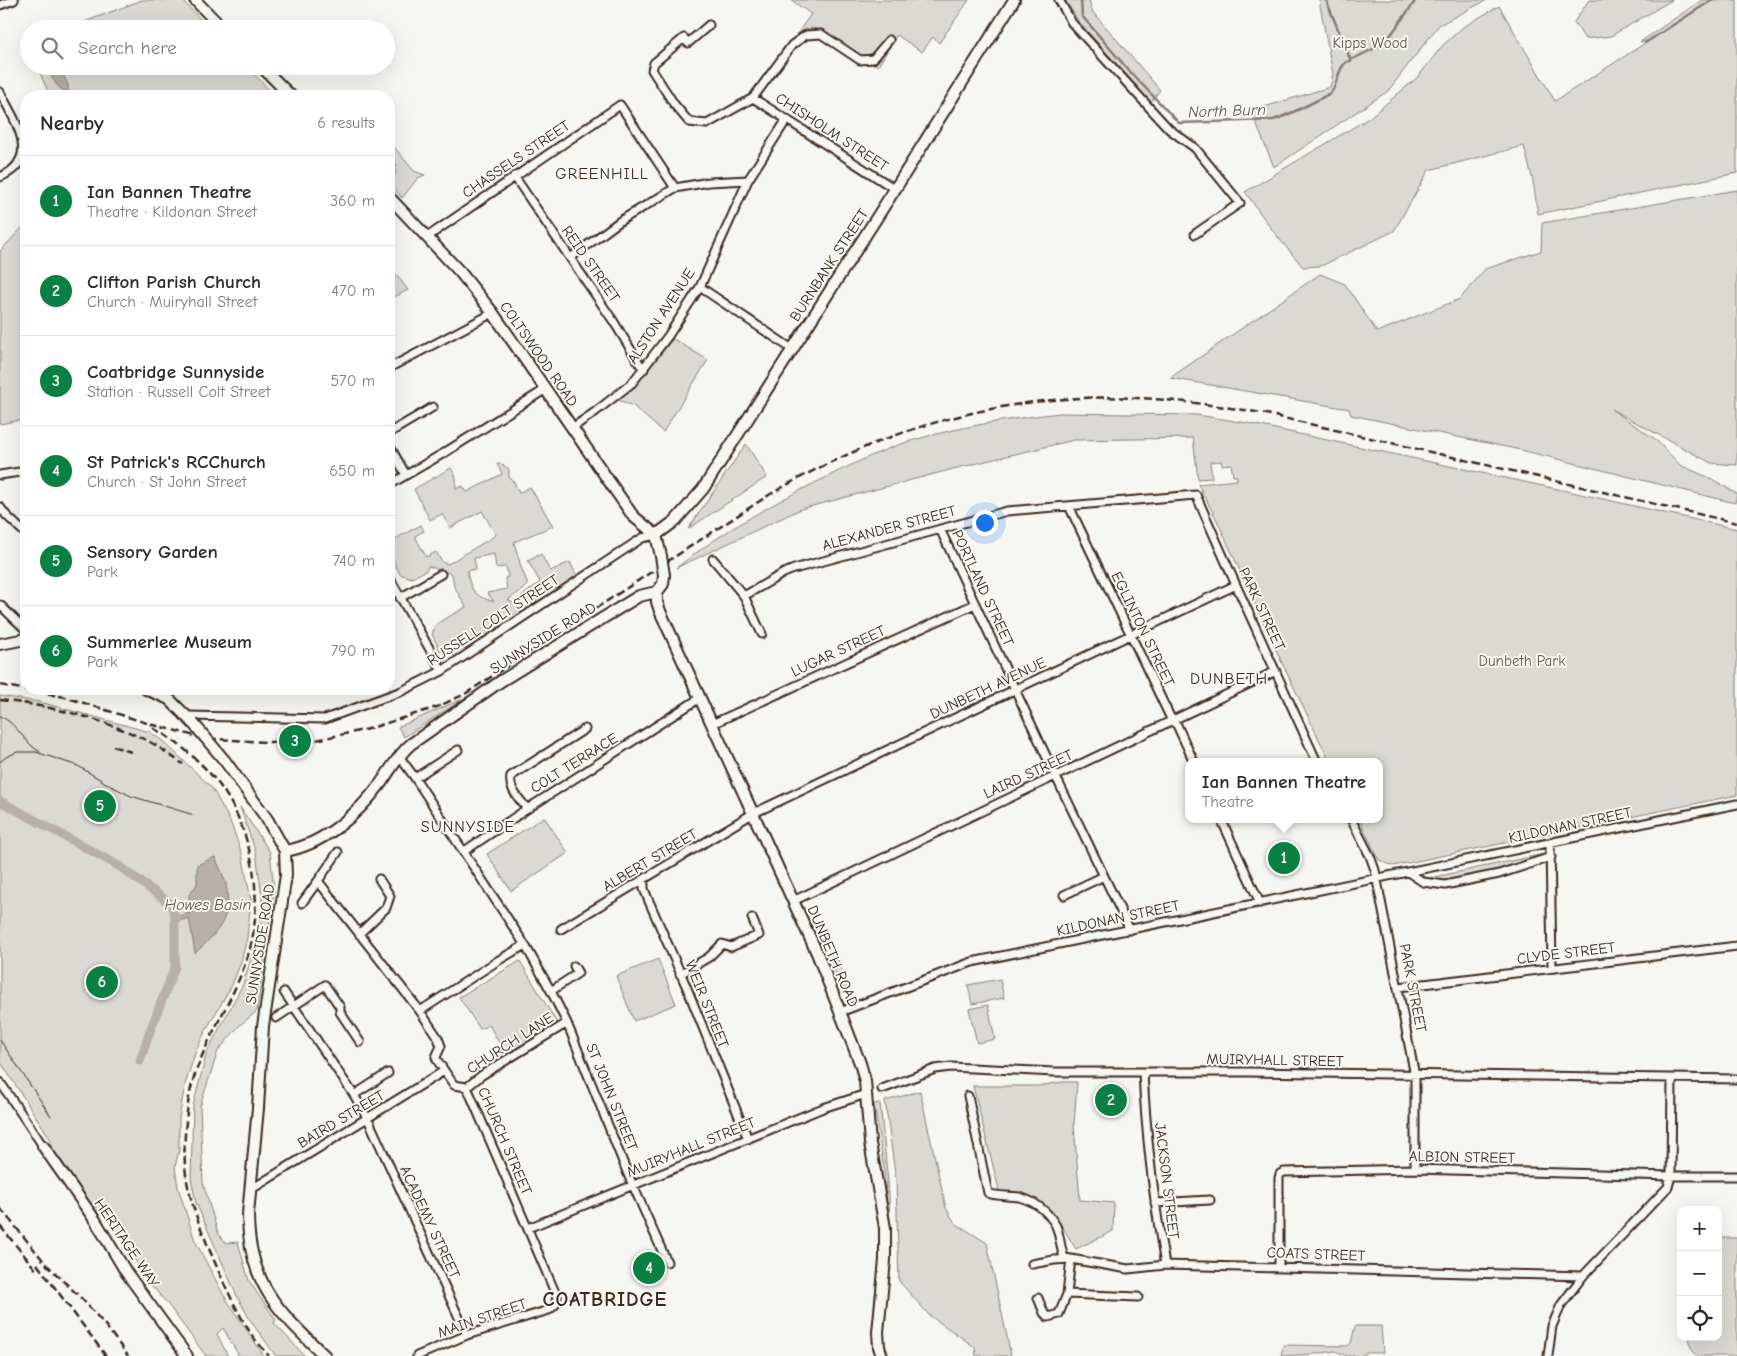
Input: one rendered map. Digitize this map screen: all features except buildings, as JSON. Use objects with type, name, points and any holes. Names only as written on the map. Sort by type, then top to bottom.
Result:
[{"type":"main road","points":[[195,0],[214,20]]},
{"type":"main road","name":"BURNBANK STREET","points":[[656,535],[675,521],[702,489],[1014,0]]},
{"type":"main road","points":[[269,75],[285,90]]},
{"type":"main road","name":"COLTSWOOD ROAD","points":[[395,203],[460,272],[493,313],[633,516],[656,535]]},
{"type":"main road","points":[[656,535],[664,575],[663,584],[657,592]]},
{"type":"main road","name":"DUNBETH ROAD","points":[[657,592],[660,611],[817,953],[860,1063],[866,1094],[870,1143],[885,1228],[885,1260],[878,1332],[882,1356]]},
{"type":"main road","name":"SUNNYSIDE ROAD","points":[[325,1356],[282,1314],[257,1272],[252,1258],[248,1230],[263,1026],[286,874],[285,851],[308,845],[349,818],[373,793],[399,756],[411,744],[501,681],[639,596],[657,592]]},
{"type":"main road","points":[[0,644],[20,640]]},
{"type":"main road","points":[[160,695],[170,699],[191,719],[225,761],[267,819],[285,851]]},
{"type":"main road","name":"HERITAGE WAY","points":[[43,1146],[95,1220],[126,1272],[187,1356]]},
{"type":"street","points":[[0,5],[14,0]]},
{"type":"street","points":[[1058,0],[1072,23],[1169,129],[1195,148],[1240,203],[1195,234]]},
{"type":"street","points":[[709,25],[688,43],[684,38],[654,64],[652,70],[674,104],[689,122],[708,124],[753,98],[792,45],[806,35],[821,34],[860,60],[874,58],[889,40]]},
{"type":"street","points":[[0,92],[20,130]]},
{"type":"street","name":"CHISHOLM STREET","points":[[753,98],[787,118],[895,189]]},
{"type":"street","name":"CHASSELS STREET","points":[[427,237],[620,105],[675,188]]},
{"type":"street","name":"ALSTON AVENUE","points":[[572,428],[632,382],[668,336],[700,287],[748,180],[787,118]]},
{"type":"street","points":[[0,177],[20,165]]},
{"type":"street","name":"REID STREET","points":[[514,176],[644,369]]},
{"type":"street","points":[[570,258],[620,221],[675,188],[709,182],[748,180]]},
{"type":"street","points":[[700,287],[792,349]]},
{"type":"street","points":[[395,365],[493,313]]},
{"type":"street","points":[[395,481],[546,389]]},
{"type":"street","points":[[395,429],[433,407]]},
{"type":"street","points":[[395,456],[406,475]]},
{"type":"street","points":[[0,475],[20,472]]},
{"type":"street","name":"ALEXANDER STREET","points":[[744,596],[794,569],[1007,511],[1196,495]]},
{"type":"street","name":"PARK STREET","points":[[1196,495],[1315,758]]},
{"type":"street","name":"EGLINTON STREET","points":[[1069,506],[1172,721],[1177,725],[1192,758]]},
{"type":"street","points":[[0,508],[20,529]]},
{"type":"street","name":"PORTLAND STREET","points":[[940,529],[1130,930]]},
{"type":"street","name":"RUSSELL COLT STREET","points":[[395,694],[442,672],[642,538],[656,535]]},
{"type":"street","points":[[713,559],[744,596],[762,634]]},
{"type":"street","points":[[400,598],[441,574]]},
{"type":"street","name":"DUNBETH AVENUE","points":[[752,814],[1236,585]]},
{"type":"street","points":[[395,588],[442,672]]},
{"type":"street","name":"LUGAR STREET","points":[[712,724],[975,604]]},
{"type":"street","points":[[0,605],[20,624]]},
{"type":"street","name":"LAIRD STREET","points":[[793,900],[1056,777],[1276,671]]},
{"type":"street","name":"RUSSELL COLT STREET","points":[[191,719],[325,719],[391,695]]},
{"type":"street","name":"COLT TERRACE","points":[[464,852],[527,809],[700,698]]},
{"type":"street","points":[[527,809],[512,789],[510,783],[511,776],[585,729]]},
{"type":"street","points":[[415,778],[458,750]]},
{"type":"street","name":"ST JOHN STREET","points":[[399,756],[525,946],[551,991],[567,1023],[633,1186],[667,1262]]},
{"type":"street","name":"KILDONAN STREET","points":[[840,1012],[972,962],[1737,804]]},
{"type":"street","name":"ALBERT STREET","points":[[561,930],[752,814]]},
{"type":"street","points":[[1223,823],[1260,903]]},
{"type":"street","name":"PARK STREET","points":[[1353,823],[1370,856],[1376,879],[1399,987],[1415,1076],[1415,1169]]},
{"type":"street","points":[[1550,843],[1552,968]]},
{"type":"street","points":[[302,902],[338,852]]},
{"type":"street","name":"KILDONAN STREET","points":[[1408,872],[1422,882],[1445,886],[1499,874],[1551,857]]},
{"type":"street","points":[[1064,895],[1104,876]]},
{"type":"street","points":[[358,934],[386,908],[390,896],[379,879]]},
{"type":"street","name":"WEIR STREET","points":[[644,879],[644,889],[748,1139]]},
{"type":"street","points":[[318,882],[420,1011],[441,1042],[436,1057],[444,1071]]},
{"type":"street","points":[[680,974],[709,957],[722,944],[731,947],[759,935],[752,918]]},
{"type":"street","points":[[420,1011],[499,960],[525,946]]},
{"type":"street","name":"CLYDE STREET","points":[[1399,987],[1737,946]]},
{"type":"street","points":[[551,991],[578,973],[574,966]]},
{"type":"street","points":[[276,1018],[325,985],[360,1042]]},
{"type":"street","name":"ACADEMY STREET","points":[[284,992],[354,1095],[368,1119],[467,1335]]},
{"type":"street","name":"CHURCH LANE","points":[[467,1087],[482,1075],[567,1023]]},
{"type":"street","name":"MUIRYHALL STREET","points":[[882,1089],[927,1071],[951,1067],[1054,1072],[1737,1080]]},
{"type":"street","name":"BAIRD STREET","points":[[250,1190],[444,1071]]},
{"type":"street","name":"CHURCH STREET","points":[[444,1071],[454,1085],[467,1087],[557,1297],[555,1305]]},
{"type":"street","name":"JACKSON STREET","points":[[1143,1072],[1145,1114],[1155,1203],[1165,1264]]},
{"type":"street","points":[[354,1095],[388,1073]]},
{"type":"street","points":[[1548,1356],[1550,1337],[1561,1305],[1583,1276],[1668,1186],[1671,1176],[1672,1079]]},
{"type":"street","points":[[0,1082],[43,1146]]},
{"type":"street","name":"MUIRYHALL STREET","points":[[528,1228],[823,1108],[866,1094]]},
{"type":"street","points":[[968,1096],[988,1193],[997,1197],[1006,1195],[1035,1203],[1048,1214],[1056,1227],[1064,1256],[1071,1259],[1067,1294],[1059,1314],[1048,1317],[1044,1313],[1038,1298]]},
{"type":"street","name":"ALBION STREET","points":[[1279,1268],[1280,1174],[1299,1171],[1415,1169],[1737,1176]]},
{"type":"street","points":[[1155,1203],[1210,1200]]},
{"type":"street","name":"COATS STREET","points":[[1032,1264],[1071,1259],[1128,1269],[1165,1264],[1583,1276]]},
{"type":"street","points":[[1067,1294],[1138,1297]]},
{"type":"street","name":"MAIN STREET","points":[[417,1356],[467,1335],[549,1310],[555,1305]]},
{"type":"green space","points":[[142,0],[182,0],[201,20],[90,20]]},
{"type":"green space","points":[[791,0],[969,0],[939,43],[933,37],[922,52],[897,35],[878,66],[820,30],[812,28],[797,34],[811,14]]},
{"type":"green space","points":[[1065,0],[1089,0],[1092,11],[1160,90],[1151,102],[1080,23]]},
{"type":"green space","name":"Kipps Wood","points":[[1319,0],[1487,0],[1439,25],[1388,91],[1274,167],[1251,111],[1330,87],[1333,74]]},
{"type":"green space","points":[[1589,0],[1672,0],[1611,36],[1585,39],[1574,22]]},
{"type":"green space","points":[[1702,0],[1737,0],[1737,173],[1538,214],[1533,181],[1524,146],[1429,170],[1394,231],[1321,266],[1303,267],[1276,235],[1245,192],[1369,118],[1418,77],[1442,46],[1463,27],[1499,6],[1555,101],[1650,40],[1640,42]]},
{"type":"green space","points":[[41,75],[255,75],[269,90],[47,90]]},
{"type":"green space","points":[[395,148],[414,171],[425,175],[418,178],[402,198],[395,190],[397,166],[395,162]]},
{"type":"green space","points":[[1737,190],[1737,465],[1711,463],[1611,409],[1655,439],[1680,465],[1712,479],[1737,494],[1735,503],[1521,450],[1351,415],[1349,409],[1170,378],[1320,274],[1345,284],[1377,332],[1460,299],[1485,269],[1541,251],[1542,223]]},
{"type":"green space","points":[[20,230],[20,420],[0,424],[0,251]]},
{"type":"green space","points":[[395,273],[408,290],[395,297]]},
{"type":"green space","points":[[673,339],[708,360],[663,432],[633,406],[618,400],[635,386]]},
{"type":"green space","name":"Dunbeth Park","points":[[1060,413],[1197,415],[1247,423],[1737,529],[1737,795],[1393,866],[1379,860],[1361,823],[1383,823],[1383,758],[1328,758],[1282,663],[1216,518],[1198,484],[1237,480],[1237,476],[1233,476],[1231,464],[1222,465],[1221,461],[1210,462],[1212,478],[1198,479],[1193,438],[1074,440],[961,467],[801,509],[676,568],[713,541],[772,505],[870,456],[907,442],[1002,421]]},
{"type":"green space","points":[[746,444],[767,477],[688,529]]},
{"type":"green space","points":[[497,464],[501,464],[509,469],[509,477],[514,482],[519,493],[530,487],[553,526],[514,542],[527,585],[508,600],[513,603],[540,582],[528,561],[541,554],[550,571],[570,562],[579,580],[462,658],[440,651],[432,634],[436,624],[466,607],[454,586],[452,574],[428,566],[427,570],[412,578],[400,574],[395,564],[395,539],[421,525],[424,531],[415,536],[426,557],[436,552],[442,562],[448,564],[496,535],[482,511],[450,528],[442,514],[430,520],[414,489],[451,468],[456,477],[456,489],[463,486],[467,492],[502,474]],"holes":[[[494,554],[496,568],[506,567],[508,577],[505,578],[507,589],[487,593],[494,601],[482,598],[474,592],[467,571],[476,569],[474,558]]]},
{"type":"green space","points":[[0,696],[40,702],[150,732],[164,742],[212,788],[230,821],[242,854],[251,900],[247,938],[241,962],[232,985],[195,1053],[185,1085],[179,1118],[179,1150],[175,1167],[178,1187],[195,1241],[223,1294],[264,1356],[239,1356],[223,1328],[217,1334],[228,1356],[206,1356],[151,1285],[102,1208],[94,1212],[50,1145],[51,1140],[0,1061]]},
{"type":"green space","points":[[467,697],[404,737],[398,727]]},
{"type":"green space","points":[[240,807],[270,852],[274,890],[257,1011],[239,1026],[218,1051],[200,1106],[203,1183],[218,1233],[226,1243],[238,1242],[249,1281],[276,1320],[274,1323],[305,1356],[276,1356],[250,1320],[236,1294],[196,1203],[191,1178],[193,1106],[207,1052],[243,984],[260,930],[262,897],[256,853]]},
{"type":"green space","points":[[544,817],[568,853],[511,891],[487,854]]},
{"type":"green space","points":[[1544,854],[1522,865],[1445,883],[1425,879]]},
{"type":"green space","points":[[836,955],[849,988],[841,988],[830,958]]},
{"type":"green space","points":[[658,959],[676,1004],[634,1021],[616,976]]},
{"type":"green space","points":[[520,961],[557,1023],[506,1055],[489,1025],[480,1029],[459,997]]},
{"type":"green space","points":[[1000,979],[1004,998],[972,1004],[968,985]]},
{"type":"green space","points":[[988,1005],[995,1039],[977,1043],[969,1009]]},
{"type":"green space","points":[[1062,1082],[1077,1082],[1074,1125],[1080,1200],[1114,1203],[1113,1231],[1076,1249],[1055,1215],[1000,1194],[973,1086],[1038,1086]]},
{"type":"green space","points":[[920,1091],[946,1208],[955,1223],[987,1243],[1011,1356],[976,1356],[975,1347],[929,1315],[899,1281],[896,1180],[885,1101]]},
{"type":"green space","points":[[880,1103],[889,1192],[890,1234],[884,1170],[874,1104]]},
{"type":"green space","points":[[1722,1238],[1737,1238],[1737,1356],[1697,1356],[1691,1348],[1690,1341],[1722,1341]]},
{"type":"green space","points":[[1355,1326],[1381,1326],[1383,1353],[1347,1356],[1335,1351],[1281,1356],[1283,1345],[1348,1346],[1351,1343]]},
{"type":"water","points":[[51,75],[63,75],[68,90],[63,90]]},
{"type":"water","name":"Howes Basin","points":[[215,857],[224,877],[228,901],[227,910],[215,933],[195,953],[189,918],[176,922],[175,917],[190,913],[189,895],[197,884],[197,865]]},
{"type":"waterway","name":"North Burn","points":[[1081,0],[1082,16],[1131,73],[1179,123],[1273,120],[1312,103],[1331,92],[1345,63],[1385,43],[1416,0]]},
{"type":"waterway","points":[[1326,0],[1351,61]]},
{"type":"waterway","points":[[1645,43],[1712,0]]},
{"type":"waterway","points":[[0,801],[119,866],[171,904],[175,917],[175,967],[140,1061]]},
{"type":"tram line","points":[[0,716],[11,723],[29,744],[40,752]]},
{"type":"tram line","points":[[0,762],[17,752],[36,752],[78,766],[131,796],[194,815]]},
{"type":"tram line","points":[[0,1040],[51,1116]]},
{"type":"railway","points":[[54,695],[203,738],[295,742],[316,740],[368,729],[437,707],[465,694],[769,495],[855,451],[900,434],[946,420],[1040,401],[1088,398],[1137,398],[1168,400],[1262,413],[1737,523]]},
{"type":"railway","points":[[0,685],[20,689]]},
{"type":"railway","points":[[0,700],[75,714],[112,726],[152,743],[183,764]]},
{"type":"railway","points":[[153,728],[193,756],[218,783],[236,812],[250,854],[256,900],[251,944],[238,982],[197,1067],[188,1104],[185,1157],[190,1195],[210,1251],[239,1313],[252,1335],[269,1356]]},
{"type":"railway","points":[[113,746],[131,752]]},
{"type":"railway","points":[[0,1208],[47,1265],[83,1300],[105,1325],[128,1356]]},
{"type":"railway","points":[[0,1226],[38,1272]]},
{"type":"railway","points":[[37,1264],[106,1356]]},
{"type":"place","name":"Coatbridge Sunnyside","points":[[295,741]]},
{"type":"place","name":"Sensory Garden","points":[[100,806]]},
{"type":"place","name":"Ian Bannen Theatre","points":[[1284,858]]},
{"type":"place","name":"Summerlee Museum","points":[[102,982]]},
{"type":"place","name":"Clifton Parish Church","points":[[1111,1100]]},
{"type":"place","name":"St Patrick's RCChurch","points":[[649,1268]]},
{"type":"district","name":"GREENHILL","points":[[602,173]]},
{"type":"district","name":"DUNBETH","points":[[1229,678]]},
{"type":"district","name":"SUNNYSIDE","points":[[468,826]]},
{"type":"district","name":"COATBRIDGE","points":[[605,1299]]}]
